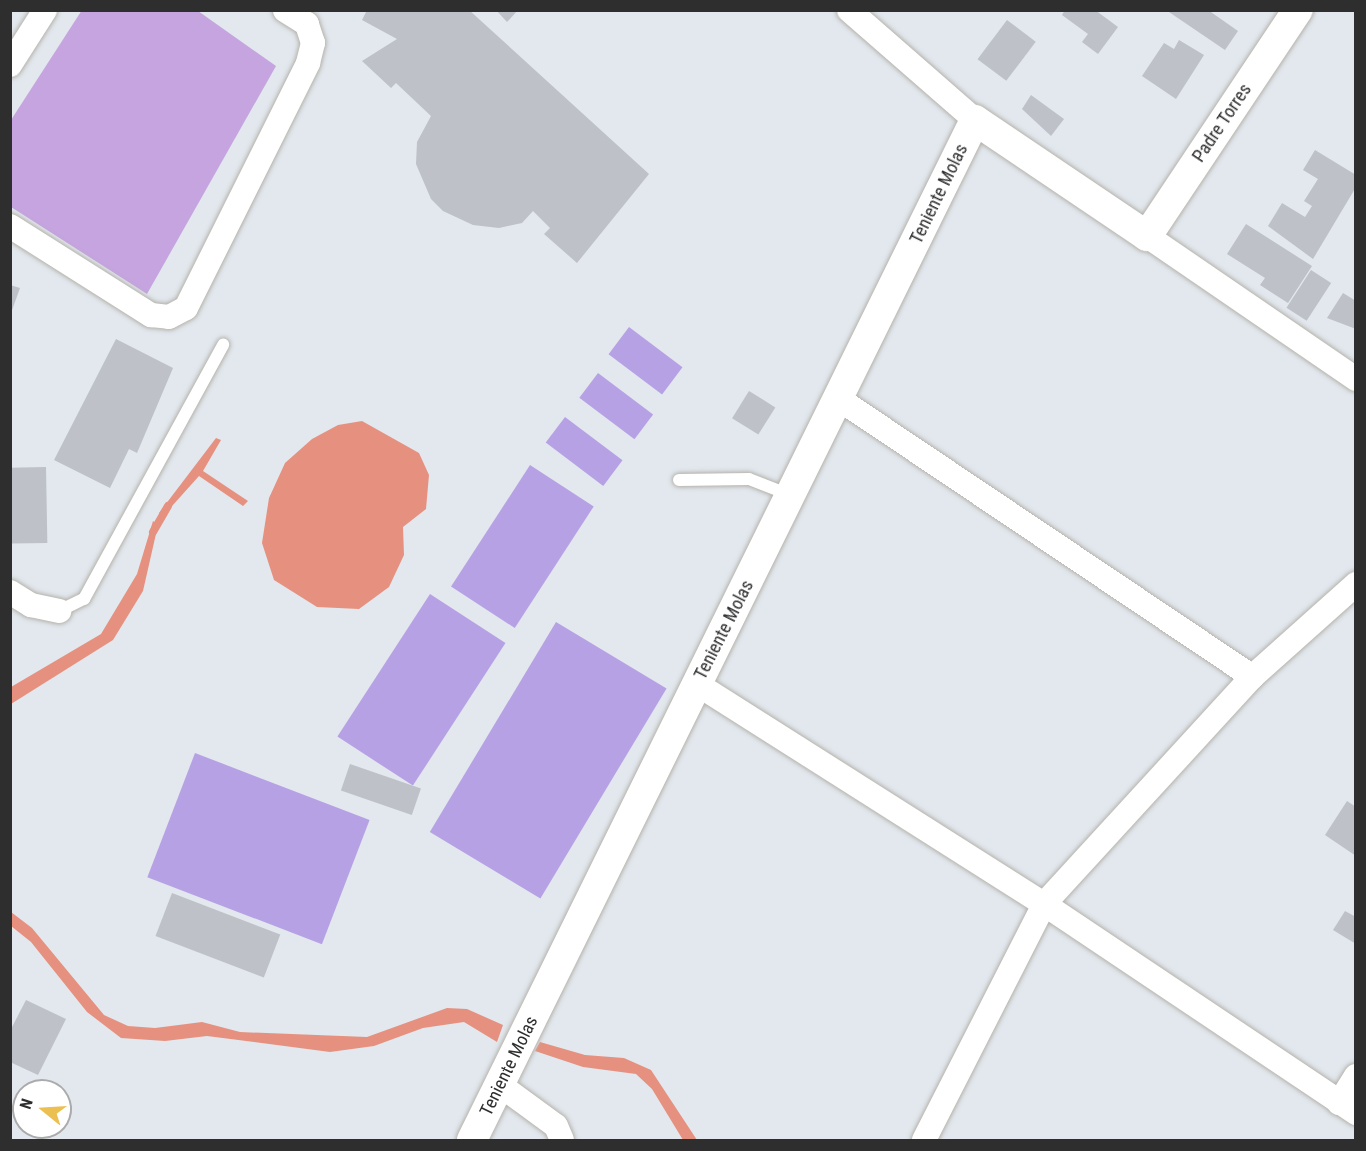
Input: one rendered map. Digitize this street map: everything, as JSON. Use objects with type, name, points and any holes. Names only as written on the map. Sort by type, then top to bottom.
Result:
[{"type":"street","points":[[10,64],[45,10]]},
{"type":"street","points":[[10,226],[151,315],[169,317],[186,308],[308,63],[313,43],[307,24],[285,10]]},
{"type":"street","points":[[849,10],[975,120],[1356,379]]},
{"type":"street","name":"Padre Torres","points":[[1147,236],[1298,10]]},
{"type":"street","name":"Teniente Molas","points":[[472,1140],[975,120]]},
{"type":"street","points":[[839,399],[1252,677]]},
{"type":"street","points":[[924,1140],[1044,904],[1252,677],[1356,584]]},
{"type":"street","points":[[10,592],[31,604],[59,611]]},
{"type":"street","points":[[697,684],[1044,904],[1347,1108],[1356,1076]]},
{"type":"street","points":[[500,1085],[556,1126],[562,1140]]},
{"type":"lane","points":[[59,611],[84,599],[223,345]]},
{"type":"lane","points":[[679,480],[749,479],[791,495]]},
{"type":"shaded area","points":[[82,10],[198,11],[276,66],[147,294],[11,207],[11,120]]},
{"type":"shaded area","points":[[629,327],[683,367],[662,394],[609,354]]},
{"type":"shaded area","points":[[598,373],[653,415],[634,439],[579,398]]},
{"type":"shaded area","points":[[565,417],[623,460],[603,486],[546,443]]},
{"type":"shaded area","points":[[362,421],[419,453],[429,475],[426,509],[403,527],[404,555],[389,587],[359,609],[317,607],[274,580],[262,543],[269,498],[285,463],[312,439],[338,425]]},
{"type":"shaded area","points":[[216,438],[221,440],[203,471],[248,501],[243,506],[199,476],[164,515],[159,513]]},
{"type":"shaded area","points":[[530,465],[594,506],[515,628],[451,587]]},
{"type":"shaded area","points":[[153,521],[158,525],[143,591],[113,640],[11,704],[11,687],[101,634],[137,574]]},
{"type":"shaded area","points":[[430,594],[505,643],[413,786],[337,737]]},
{"type":"shaded area","points":[[556,622],[667,688],[540,898],[430,832]]},
{"type":"shaded area","points":[[195,753],[370,820],[322,944],[147,877]]},
{"type":"shaded area","points":[[11,912],[32,928],[104,1015],[128,1026],[155,1028],[202,1022],[240,1032],[367,1037],[447,1008],[467,1009],[503,1025],[497,1042],[464,1022],[423,1028],[374,1046],[330,1052],[207,1036],[165,1041],[121,1038],[87,1012],[31,942],[11,926]]},
{"type":"shaded area","points":[[540,1042],[585,1055],[624,1058],[651,1070],[697,1140],[683,1140],[652,1089],[636,1074],[583,1067],[535,1051]]},
{"type":"building","points":[[367,10],[469,10],[649,174],[577,263],[544,234],[550,228],[533,211],[522,223],[499,228],[473,225],[443,211],[431,199],[416,164],[417,142],[431,116],[396,83],[391,88],[362,61],[397,39],[362,20]]},
{"type":"building","points":[[496,10],[518,10],[507,22]]},
{"type":"building","points":[[1065,10],[1095,10],[1118,27],[1098,54],[1082,42],[1088,34],[1062,15]]},
{"type":"building","points":[[1166,10],[1208,10],[1238,31],[1225,50]]},
{"type":"building","points":[[1007,20],[1036,42],[1006,81],[978,59]]},
{"type":"building","points":[[1179,40],[1204,55],[1176,99],[1142,76],[1164,43],[1174,49]]},
{"type":"building","points":[[1031,95],[1064,119],[1051,136],[1022,109]]},
{"type":"building","points":[[1315,150],[1356,175],[1356,187],[1313,259],[1268,226],[1282,203],[1305,217],[1312,206],[1304,201],[1318,179],[1303,170]]},
{"type":"building","points":[[1246,224],[1312,266],[1288,303],[1260,285],[1265,278],[1227,254]]},
{"type":"building","points":[[1311,270],[1331,283],[1307,321],[1286,308]]},
{"type":"building","points":[[10,285],[20,288],[11,313],[10,313]]},
{"type":"building","points":[[1343,293],[1356,301],[1356,329],[1327,318]]},
{"type":"building","points":[[116,339],[173,368],[137,453],[129,449],[110,488],[54,460]]},
{"type":"building","points":[[749,391],[775,407],[758,435],[732,418]]},
{"type":"building","points":[[46,467],[47,543],[11,544],[10,468]]},
{"type":"building","points":[[350,764],[421,788],[412,815],[341,790]]},
{"type":"building","points":[[1347,801],[1356,807],[1356,856],[1325,835]]},
{"type":"building","points":[[172,893],[280,935],[264,978],[156,936]]},
{"type":"building","points":[[1345,911],[1356,917],[1356,944],[1333,930]]},
{"type":"building","points":[[26,1000],[66,1019],[38,1075],[10,1062],[10,1031]]},
{"type":"waterway","points":[[153,532],[168,506]]}]
